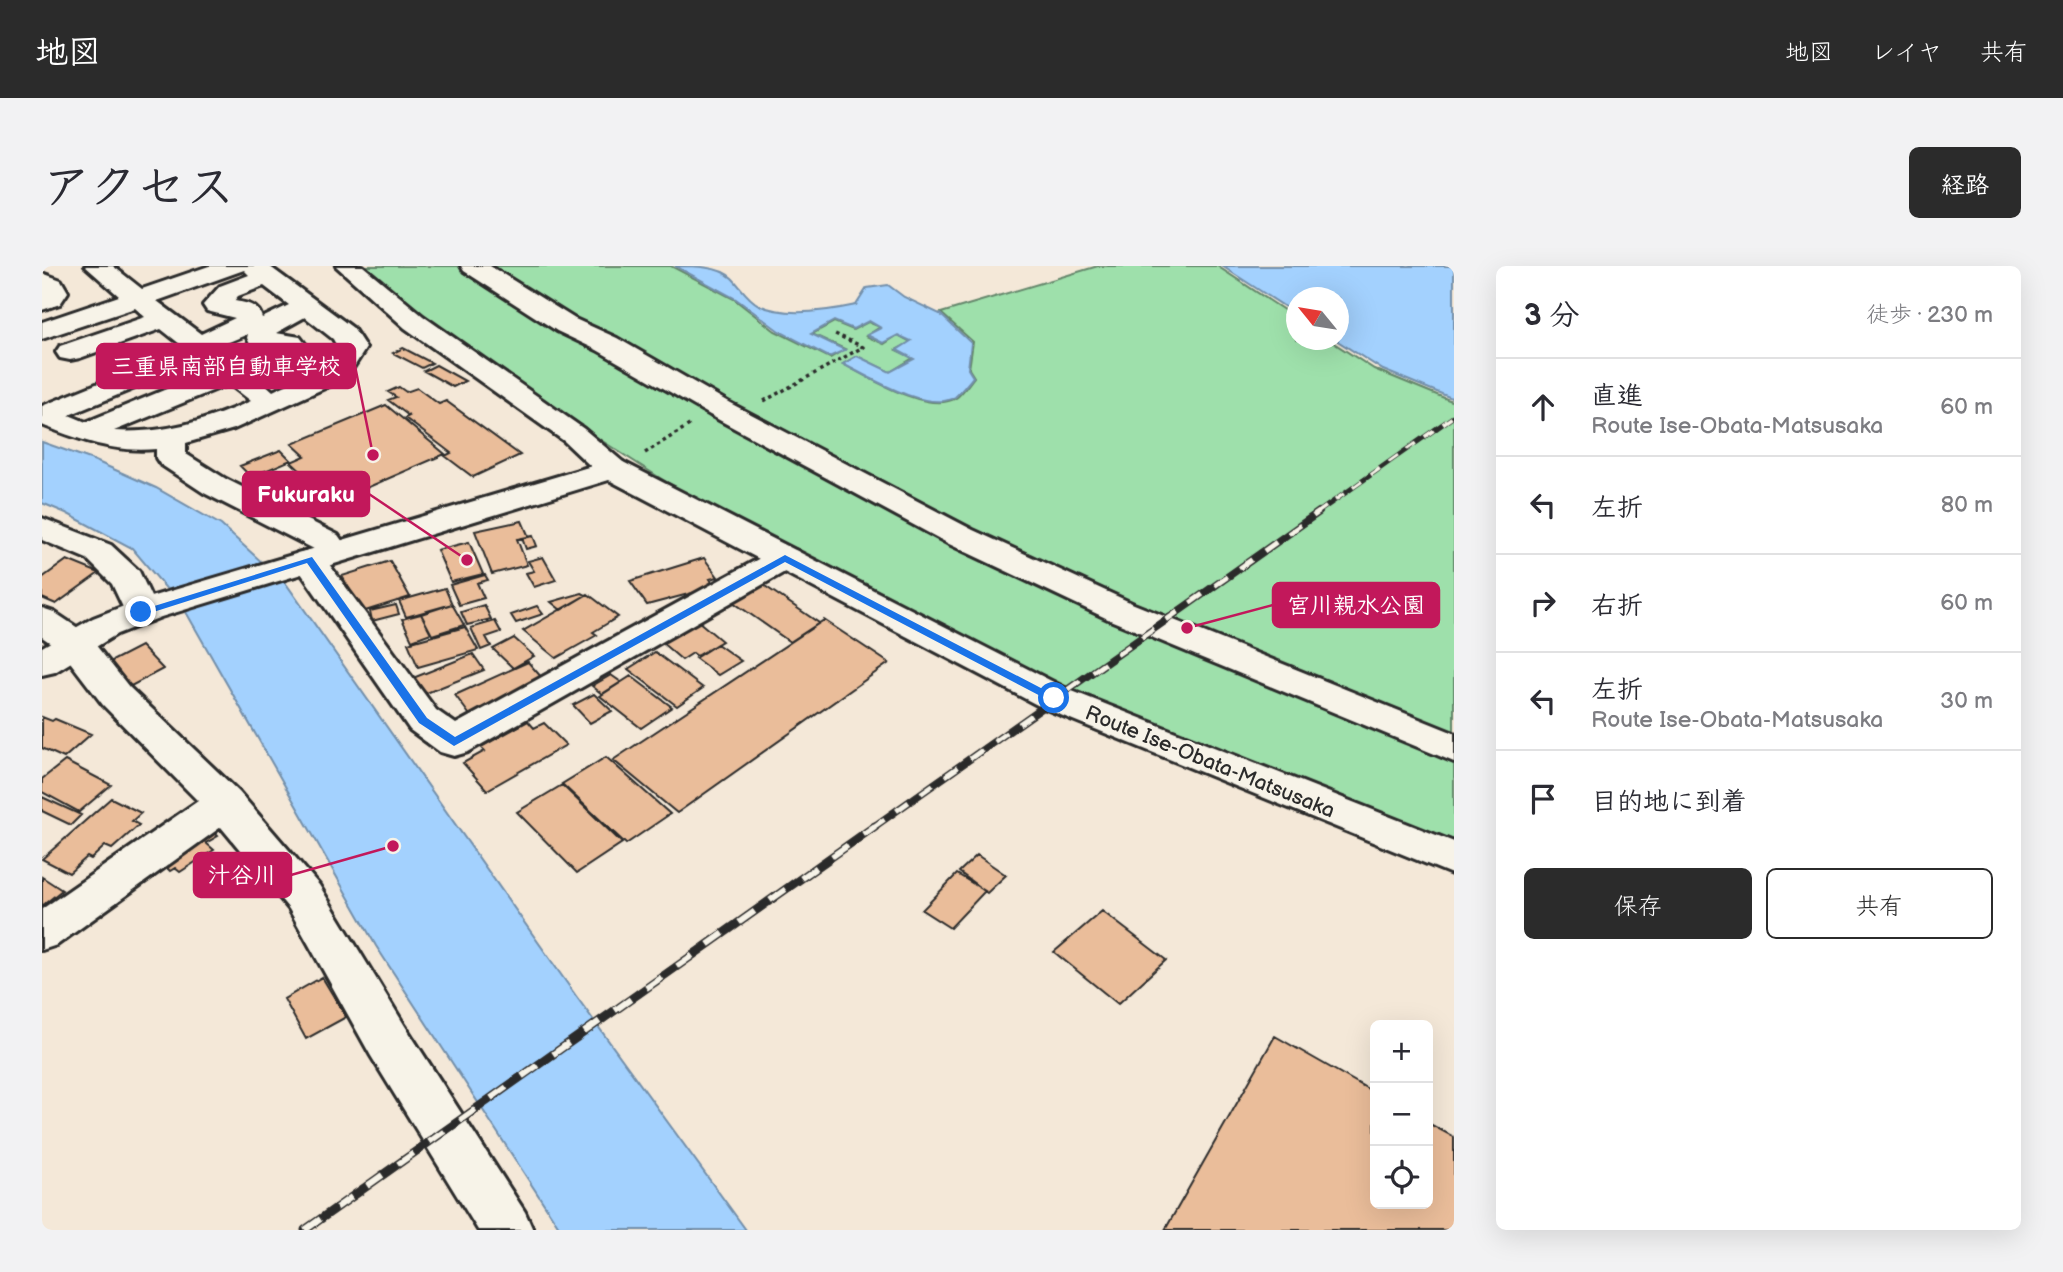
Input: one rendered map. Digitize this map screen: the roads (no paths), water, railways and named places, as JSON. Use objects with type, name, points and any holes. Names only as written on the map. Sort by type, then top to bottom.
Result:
[{"type":"street","points":[[97,266],[270,402]]},
{"type":"street","points":[[42,331],[234,266]]},
{"type":"street","name":"Route Ise-Obata-Matsusaka","points":[[348,266],[367,276],[414,322],[574,435],[612,469],[1095,717],[1454,859]]},
{"type":"street","points":[[473,266],[566,325],[607,344],[731,415],[961,537],[1157,627],[1454,748]]},
{"type":"street","points":[[42,363],[70,352],[238,329],[249,321],[248,314],[242,310],[216,305],[229,292],[260,271],[344,334],[352,348],[340,367],[328,376],[205,430],[172,439],[113,440],[43,407]]},
{"type":"street","points":[[42,281],[52,285],[55,292],[51,299],[42,302]]},
{"type":"street","points":[[89,431],[295,356],[296,350],[290,343],[260,338],[262,331],[275,321],[308,307]]},
{"type":"street","points":[[42,331],[70,352]]},
{"type":"street","points":[[43,407],[188,337]]},
{"type":"street","points":[[172,439],[170,458],[215,486],[326,542],[313,558]]},
{"type":"street","points":[[42,663],[105,626],[145,611],[612,469]]},
{"type":"street","points":[[42,528],[99,552],[127,579],[145,611]]},
{"type":"street","points":[[313,558],[423,720],[454,742],[785,558]]},
{"type":"street","points":[[42,620],[74,642],[116,696],[225,803],[304,897],[388,1041],[507,1230]]},
{"type":"street","points":[[42,932],[225,803]]},
{"type":"water","points":[[675,266],[720,271],[732,278],[759,305],[782,311],[820,311],[856,305],[867,288],[888,285],[904,297],[940,314],[971,343],[968,369],[973,377],[955,397],[944,401],[914,397],[843,364],[857,356],[890,372],[914,359],[897,350],[911,341],[898,335],[883,343],[867,335],[881,328],[869,321],[853,329],[834,321],[811,334],[845,350],[829,357],[779,331],[736,299]]},
{"type":"water","points":[[1222,266],[1454,266],[1454,399],[1383,370],[1349,348],[1349,287],[1286,287],[1286,308]]},
{"type":"water","points":[[42,442],[93,460],[156,488],[221,525],[287,585],[576,996],[746,1230],[561,1230],[376,946],[186,612],[132,548],[42,503]]},
{"type":"railway","points":[[1317,513],[1454,416]]},
{"type":"railway","points":[[872,828],[1319,512]]},
{"type":"railway","points":[[305,1230],[875,826]]},
{"type":"place","name":"三重県南部自動車学校","points":[[373,455]]},
{"type":"place","name":"Fukuraku","points":[[467,560]]},
{"type":"place","name":"宮川親水公園","points":[[1187,628]]},
{"type":"place","name":"汁谷川","points":[[393,846]]}]
